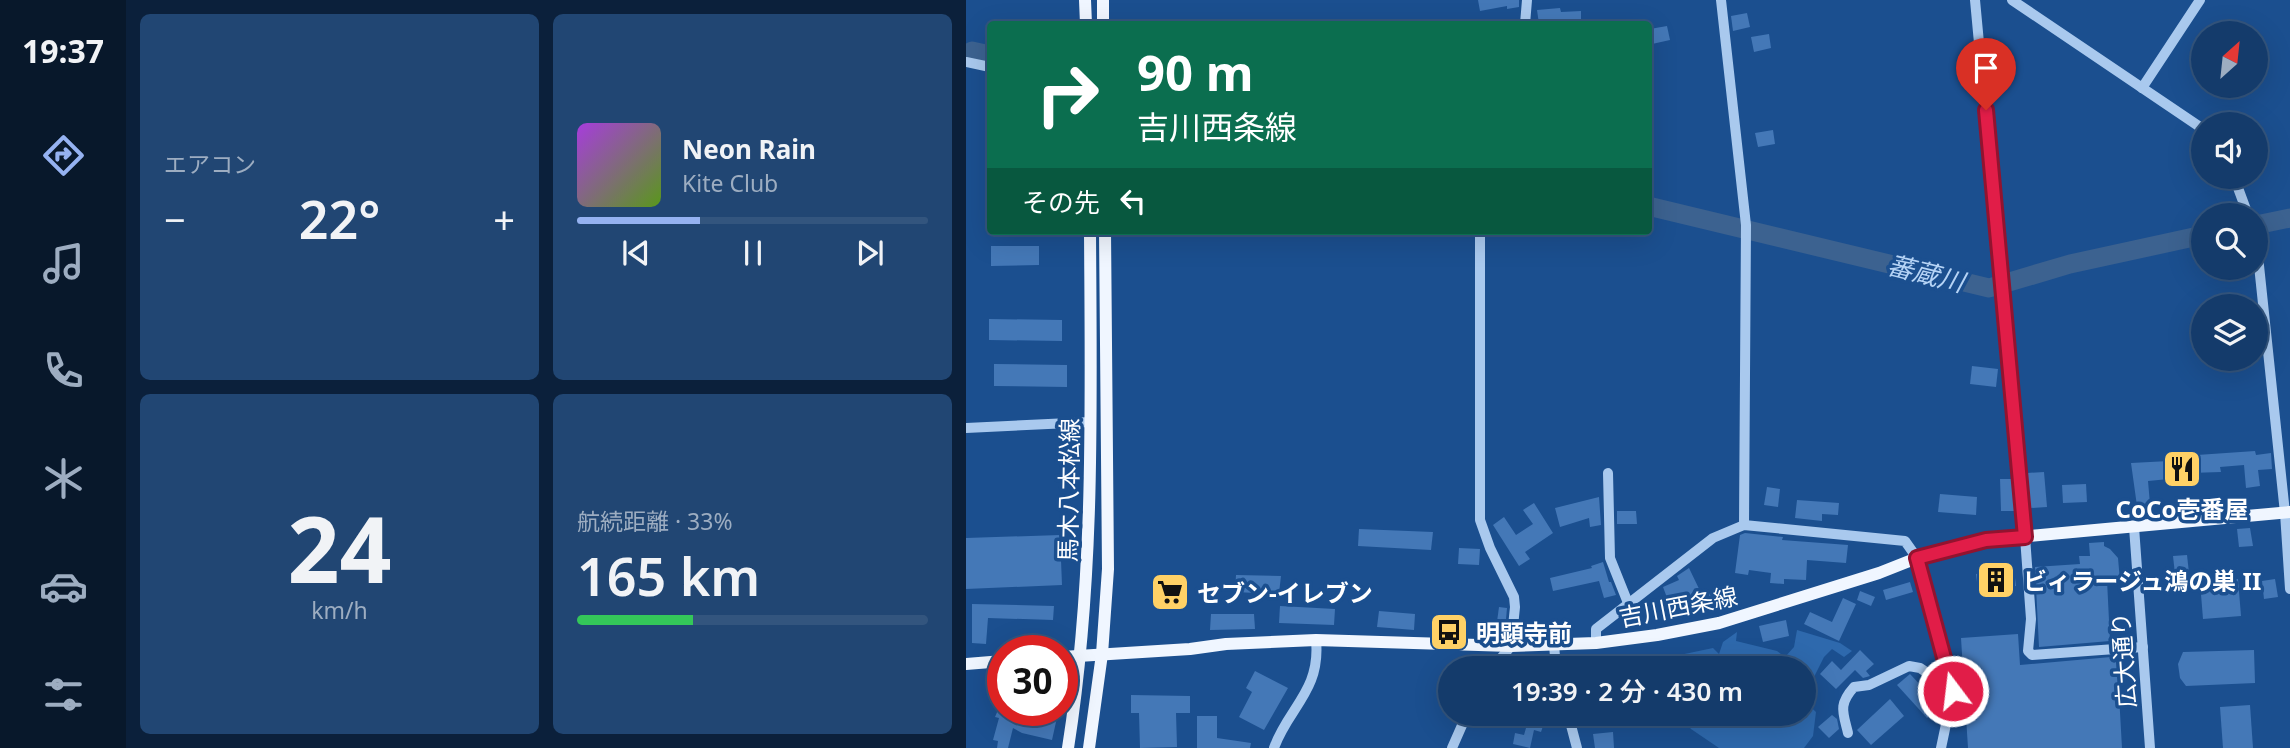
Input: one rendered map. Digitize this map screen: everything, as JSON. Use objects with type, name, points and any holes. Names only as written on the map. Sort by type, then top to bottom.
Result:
[{"type":"main road","points":[[1086,0],[1086,21]]},
{"type":"main road","points":[[1102,0],[1103,21]]},
{"type":"main road","name":"馬木八本松線","points":[[1068,748],[1088,570],[1091,422],[1090,235]]},
{"type":"main road","name":"馬木八本松線","points":[[1088,748],[1102,654],[1108,569],[1105,235]]},
{"type":"main road","name":"吉川西条線","points":[[1080,656],[1316,640],[1511,646],[1595,643],[1719,623],[1879,573],[1917,558],[1986,540],[2287,512]]},
{"type":"main road","points":[[966,664],[987,662]]},
{"type":"street","points":[[1525,21],[1527,0]]},
{"type":"street","points":[[1721,0],[1746,229],[1744,525]]},
{"type":"street","points":[[1975,0],[2025,537],[2031,619],[2028,650],[2032,654],[2143,648]]},
{"type":"street","points":[[2012,0],[2191,121]]},
{"type":"street","points":[[2142,88],[2200,0]]},
{"type":"street","points":[[966,62],[987,66]]},
{"type":"street","points":[[1480,235],[1480,520],[1490,548],[1514,597],[1511,646],[1503,656]]},
{"type":"street","points":[[2261,280],[2287,512],[2290,589]]},
{"type":"street","points":[[966,428],[1091,422]]},
{"type":"street","points":[[1608,473],[1610,558],[1628,603]]},
{"type":"street","points":[[1595,643],[1595,629],[1713,538],[1744,525],[1906,541],[1917,558],[1953,691],[1941,748]]},
{"type":"street","name":"広大通り","points":[[2134,527],[2150,748]]},
{"type":"street","points":[[1273,748],[1313,677],[1317,656],[1316,640]]},
{"type":"street","points":[[1554,645],[1555,656]]},
{"type":"street","points":[[1848,733],[1842,705],[1854,687],[1869,685],[1909,666],[1920,668],[1938,680],[1950,679]]},
{"type":"street","points":[[1452,748],[1462,726]]},
{"type":"street","points":[[1571,726],[1577,748]]},
{"type":"shaded area","points":[[1797,630],[1840,643],[1852,651],[1844,657],[1832,649],[1824,657],[1816,673],[1816,656],[1786,656],[1794,647]]},
{"type":"shaded area","points":[[1737,632],[1736,641],[1777,651],[1784,656],[1675,656],[1713,648],[1719,654],[1723,642]]},
{"type":"shaded area","points":[[1689,726],[1814,726],[1813,736],[1804,748],[1719,748]]},
{"type":"building","points":[[1478,0],[1519,0],[1519,7],[1507,9],[1507,6],[1480,11]]},
{"type":"building","points":[[1560,8],[1561,12],[1581,11],[1581,21],[1539,21],[1537,10]]},
{"type":"building","points":[[1747,13],[1750,27],[1733,31],[1731,16]]},
{"type":"building","points":[[1667,26],[1670,40],[1652,44],[1652,29]]},
{"type":"building","points":[[1769,34],[1771,48],[1754,52],[1751,37]]},
{"type":"building","points":[[1773,130],[1775,144],[1758,147],[1755,133]]},
{"type":"building","points":[[991,246],[1039,246],[1039,265],[991,266]]},
{"type":"building","points":[[989,319],[1062,320],[1062,341],[989,340]]},
{"type":"building","points":[[994,364],[1067,365],[1067,387],[994,386]]},
{"type":"building","points":[[1972,366],[1998,369],[1996,387],[1970,384]]},
{"type":"building","points":[[2255,451],[2256,455],[2271,453],[2272,469],[2258,470],[2260,486],[2246,488],[2244,465],[2220,467],[2221,472],[2190,473],[2190,477],[2148,481],[2150,504],[2137,506],[2131,463]]},
{"type":"building","points":[[2044,472],[2047,507],[2030,508],[2027,473]]},
{"type":"building","points":[[2000,479],[2012,479],[2015,511],[2001,511]]},
{"type":"building","points":[[2086,484],[2087,502],[2063,503],[2062,485]]},
{"type":"building","points":[[1767,487],[1780,489],[1778,507],[1764,505]]},
{"type":"building","points":[[1940,494],[1977,497],[1976,515],[1938,512]]},
{"type":"building","points":[[1599,497],[1601,525],[1590,527],[1589,518],[1560,527],[1555,508]]},
{"type":"building","points":[[1797,500],[1839,503],[1838,515],[1822,514],[1822,521],[1795,518]]},
{"type":"building","points":[[1534,503],[1553,533],[1525,552],[1530,559],[1519,566],[1493,525],[1504,517],[1516,535],[1533,524],[1523,510]]},
{"type":"building","points":[[1617,511],[1636,511],[1637,524],[1617,524]]},
{"type":"building","points":[[2250,528],[2253,546],[2239,547],[2237,529]]},
{"type":"building","points":[[1359,529],[1433,532],[1431,550],[1358,546]]},
{"type":"building","points":[[1745,533],[1783,537],[1782,540],[1848,545],[1846,563],[1807,560],[1806,580],[1784,579],[1784,584],[1770,583],[1771,573],[1749,570],[1748,575],[1735,573],[1740,535]]},
{"type":"building","points":[[1060,535],[1062,585],[966,589],[966,538]]},
{"type":"building","points":[[2104,542],[2104,546],[2118,558],[2120,581],[2107,580],[2110,641],[2039,647],[2035,567],[2080,564],[2079,556],[2090,556],[2089,543]]},
{"type":"building","points":[[1459,548],[1480,549],[1479,565],[1458,564]]},
{"type":"building","points":[[2187,555],[2189,573],[2175,574],[2173,556]]},
{"type":"building","points":[[1603,562],[1616,595],[1604,598],[1599,581],[1553,591],[1550,578],[1592,568],[1591,566]]},
{"type":"building","points":[[1689,568],[1702,595],[1722,588],[1728,604],[1679,619],[1673,602],[1669,603],[1663,587],[1679,580],[1677,576]]},
{"type":"building","name":"ビィラージュ鴻の巣 II","points":[[2014,570],[2016,586],[1978,590],[1976,574]]},
{"type":"building","points":[[1236,575],[1281,576],[1279,593],[1256,589],[1256,593],[1235,592]]},
{"type":"building","points":[[2238,579],[2241,616],[2203,619],[2200,582]]},
{"type":"building","points":[[2275,579],[2278,597],[2264,599],[2262,581]]},
{"type":"building","points":[[1910,582],[1913,592],[1886,600],[1883,590]]},
{"type":"building","name":"セブン-イレブン","points":[[1181,583],[1182,600],[1159,601],[1158,584]]},
{"type":"building","points":[[1860,591],[1875,597],[1871,606],[1857,600]]},
{"type":"building","points":[[1843,598],[1856,604],[1839,641],[1804,624],[1810,612],[1832,622]]},
{"type":"building","points":[[972,604],[1054,606],[1053,620],[988,618],[986,644],[972,643]]},
{"type":"building","points":[[1280,606],[1335,609],[1334,625],[1279,623]]},
{"type":"building","points":[[1499,607],[1507,608],[1505,631],[1496,629]]},
{"type":"building","points":[[1379,611],[1415,614],[1414,630],[1377,627]]},
{"type":"building","points":[[1211,614],[1254,614],[1255,629],[1210,630]]},
{"type":"building","points":[[1786,620],[1789,636],[1763,642],[1759,626]]},
{"type":"building","points":[[2018,634],[2020,665],[2111,657],[2112,660],[2117,659],[2122,748],[1968,748],[1961,638]]},
{"type":"building","points":[[1860,650],[1874,664],[1866,671],[1870,676],[1863,678],[1855,670],[1836,689],[1820,674],[1832,661],[1841,670]]},
{"type":"building","points":[[2254,650],[2255,683],[2186,686],[2180,678],[2178,664],[2183,652]]},
{"type":"building","points":[[1255,671],[1288,688],[1264,730],[1239,717],[1252,692],[1246,688]]},
{"type":"building","points":[[1910,674],[1940,706],[1927,718],[1897,685]]},
{"type":"building","points":[[1131,695],[1190,696],[1190,713],[1176,713],[1177,747],[1140,748],[1139,713],[1131,713]]},
{"type":"building","points":[[1890,699],[1904,716],[1871,745],[1857,730]]},
{"type":"building","points":[[2250,705],[2253,748],[2223,748],[2220,707]]},
{"type":"building","points":[[1832,715],[1837,719],[1839,729],[1829,738],[1818,727]]},
{"type":"building","points":[[1197,716],[1217,716],[1217,738],[1251,743],[1250,748],[1197,748]]},
{"type":"building","points":[[997,726],[1055,726],[1052,740],[1022,733],[1013,728],[1008,748],[997,748],[998,741],[993,740]]},
{"type":"building","points":[[1527,726],[1543,726],[1541,732],[1534,730],[1530,748],[1513,744],[1515,733],[1524,735]]},
{"type":"building","points":[[1613,732],[1614,748],[1595,748],[1593,734]]},
{"type":"waterway","name":"蕃蔵川","points":[[972,51],[987,54]]},
{"type":"waterway","name":"蕃蔵川","points":[[1652,207],[1989,288],[2070,264],[2191,238]]},
{"type":"waterway","name":"蕃蔵川","points":[[2268,223],[2290,218]]},
{"type":"place","name":"CoCo壱番屋","points":[[2182,469]]},
{"type":"place","name":"ビィラージュ鴻の巣 II","points":[[1996,580]]},
{"type":"place","name":"セブン-イレブン","points":[[1170,592]]},
{"type":"place","name":"明顕寺前","points":[[1449,632]]},
{"type":"route","points":[[1953,691],[1917,558],[1986,540],[2025,537],[1986,110]]}]
